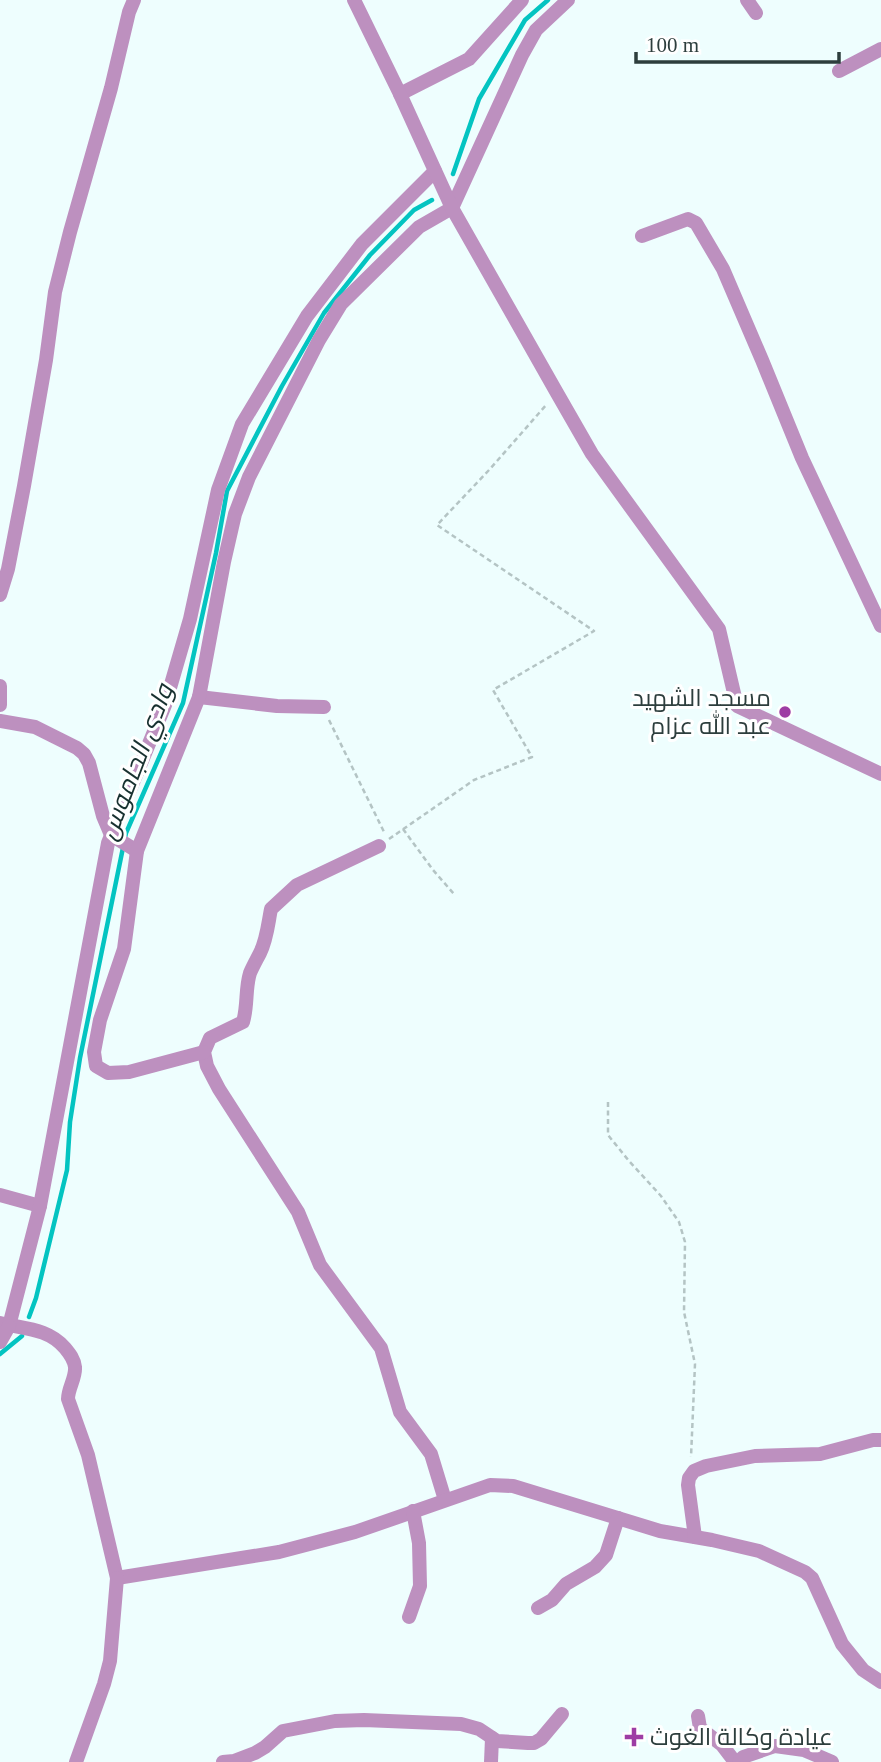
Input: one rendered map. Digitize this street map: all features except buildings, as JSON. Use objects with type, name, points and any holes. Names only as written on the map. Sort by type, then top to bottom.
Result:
[{"type":"street","points":[[0,595],[8,569],[24,486],[55,292],[134,0]]},
{"type":"street","points":[[354,0],[452,208],[556,393],[592,454],[719,629],[737,706],[881,774]]},
{"type":"street","points":[[400,94],[470,59],[522,0]]},
{"type":"street","points":[[204,1052],[129,1072],[108,1073],[96,1066],[94,1052],[100,1020],[124,949],[137,851],[199,696],[235,514],[249,477],[313,351],[341,304],[419,227],[452,208],[522,55],[536,30],[568,0]]},
{"type":"street","points":[[747,0],[756,13]]},
{"type":"street","points":[[839,71],[881,49]]},
{"type":"street","points":[[0,1342],[40,1206],[108,843],[165,705],[190,619],[218,489],[242,424],[307,316],[362,244],[435,171]]},
{"type":"street","points":[[642,236],[688,219],[696,223],[723,269],[802,458],[881,626]]},
{"type":"street","points":[[0,686],[0,705]]},
{"type":"street","points":[[199,696],[277,706],[324,707]]},
{"type":"street","points":[[0,721],[35,727],[84,754],[111,835],[137,851]]},
{"type":"street","points":[[379,846],[297,885],[271,909],[262,950],[250,974],[243,1022],[209,1038],[204,1052],[207,1066],[219,1088],[298,1212],[320,1265],[381,1348],[400,1412],[431,1454],[444,1500]]},
{"type":"street","points":[[0,1195],[40,1206]]},
{"type":"street","points":[[5,1324],[35,1330],[58,1339],[72,1357],[75,1374],[68,1399],[88,1455],[117,1578],[110,1661],[76,1762]]},
{"type":"street","points":[[695,1537],[688,1485],[694,1471],[755,1456],[820,1454],[881,1440]]},
{"type":"street","points":[[117,1578],[279,1552],[355,1532],[490,1485],[513,1486],[660,1531],[759,1551],[805,1572],[812,1578],[842,1644],[863,1670],[881,1682]]},
{"type":"street","points":[[410,1616],[420,1586],[419,1542],[413,1511]]},
{"type":"street","points":[[538,1608],[552,1600],[566,1584],[596,1567],[606,1555],[618,1518]]},
{"type":"street","points":[[223,1762],[255,1753],[283,1731],[335,1721],[461,1724],[479,1729],[497,1741],[534,1743],[541,1739],[562,1714]]},
{"type":"street","points":[[698,1716],[700,1728],[722,1745],[737,1762],[743,1757],[775,1745],[804,1750],[832,1762]]},
{"type":"street","points":[[491,1762],[492,1738]]},
{"type":"path","points":[[324,707],[388,840],[474,780],[532,757],[494,691],[594,631],[437,525],[556,393]]},
{"type":"path","points":[[403,829],[454,894]]},
{"type":"path","points":[[608,1102],[608,1135],[661,1196],[679,1223],[685,1242],[684,1311],[695,1364],[689,1478]]},
{"type":"waterway","name":"وادي الجاموس","points":[[453,174],[479,99],[525,20],[548,0]]},
{"type":"waterway","name":"وادي الجاموس","points":[[29,1317],[67,1170],[70,1122],[80,1058],[126,833],[183,703],[227,491],[324,313],[370,255],[414,210],[432,200]]},
{"type":"waterway","name":"وادي الجاموس","points":[[0,1354],[22,1336]]},
{"type":"place","name":"مسجد الشهيد عبد الله عزام","points":[[785,712]]},
{"type":"place","name":"عيادة وكالة الغوث","points":[[634,1737]]}]
